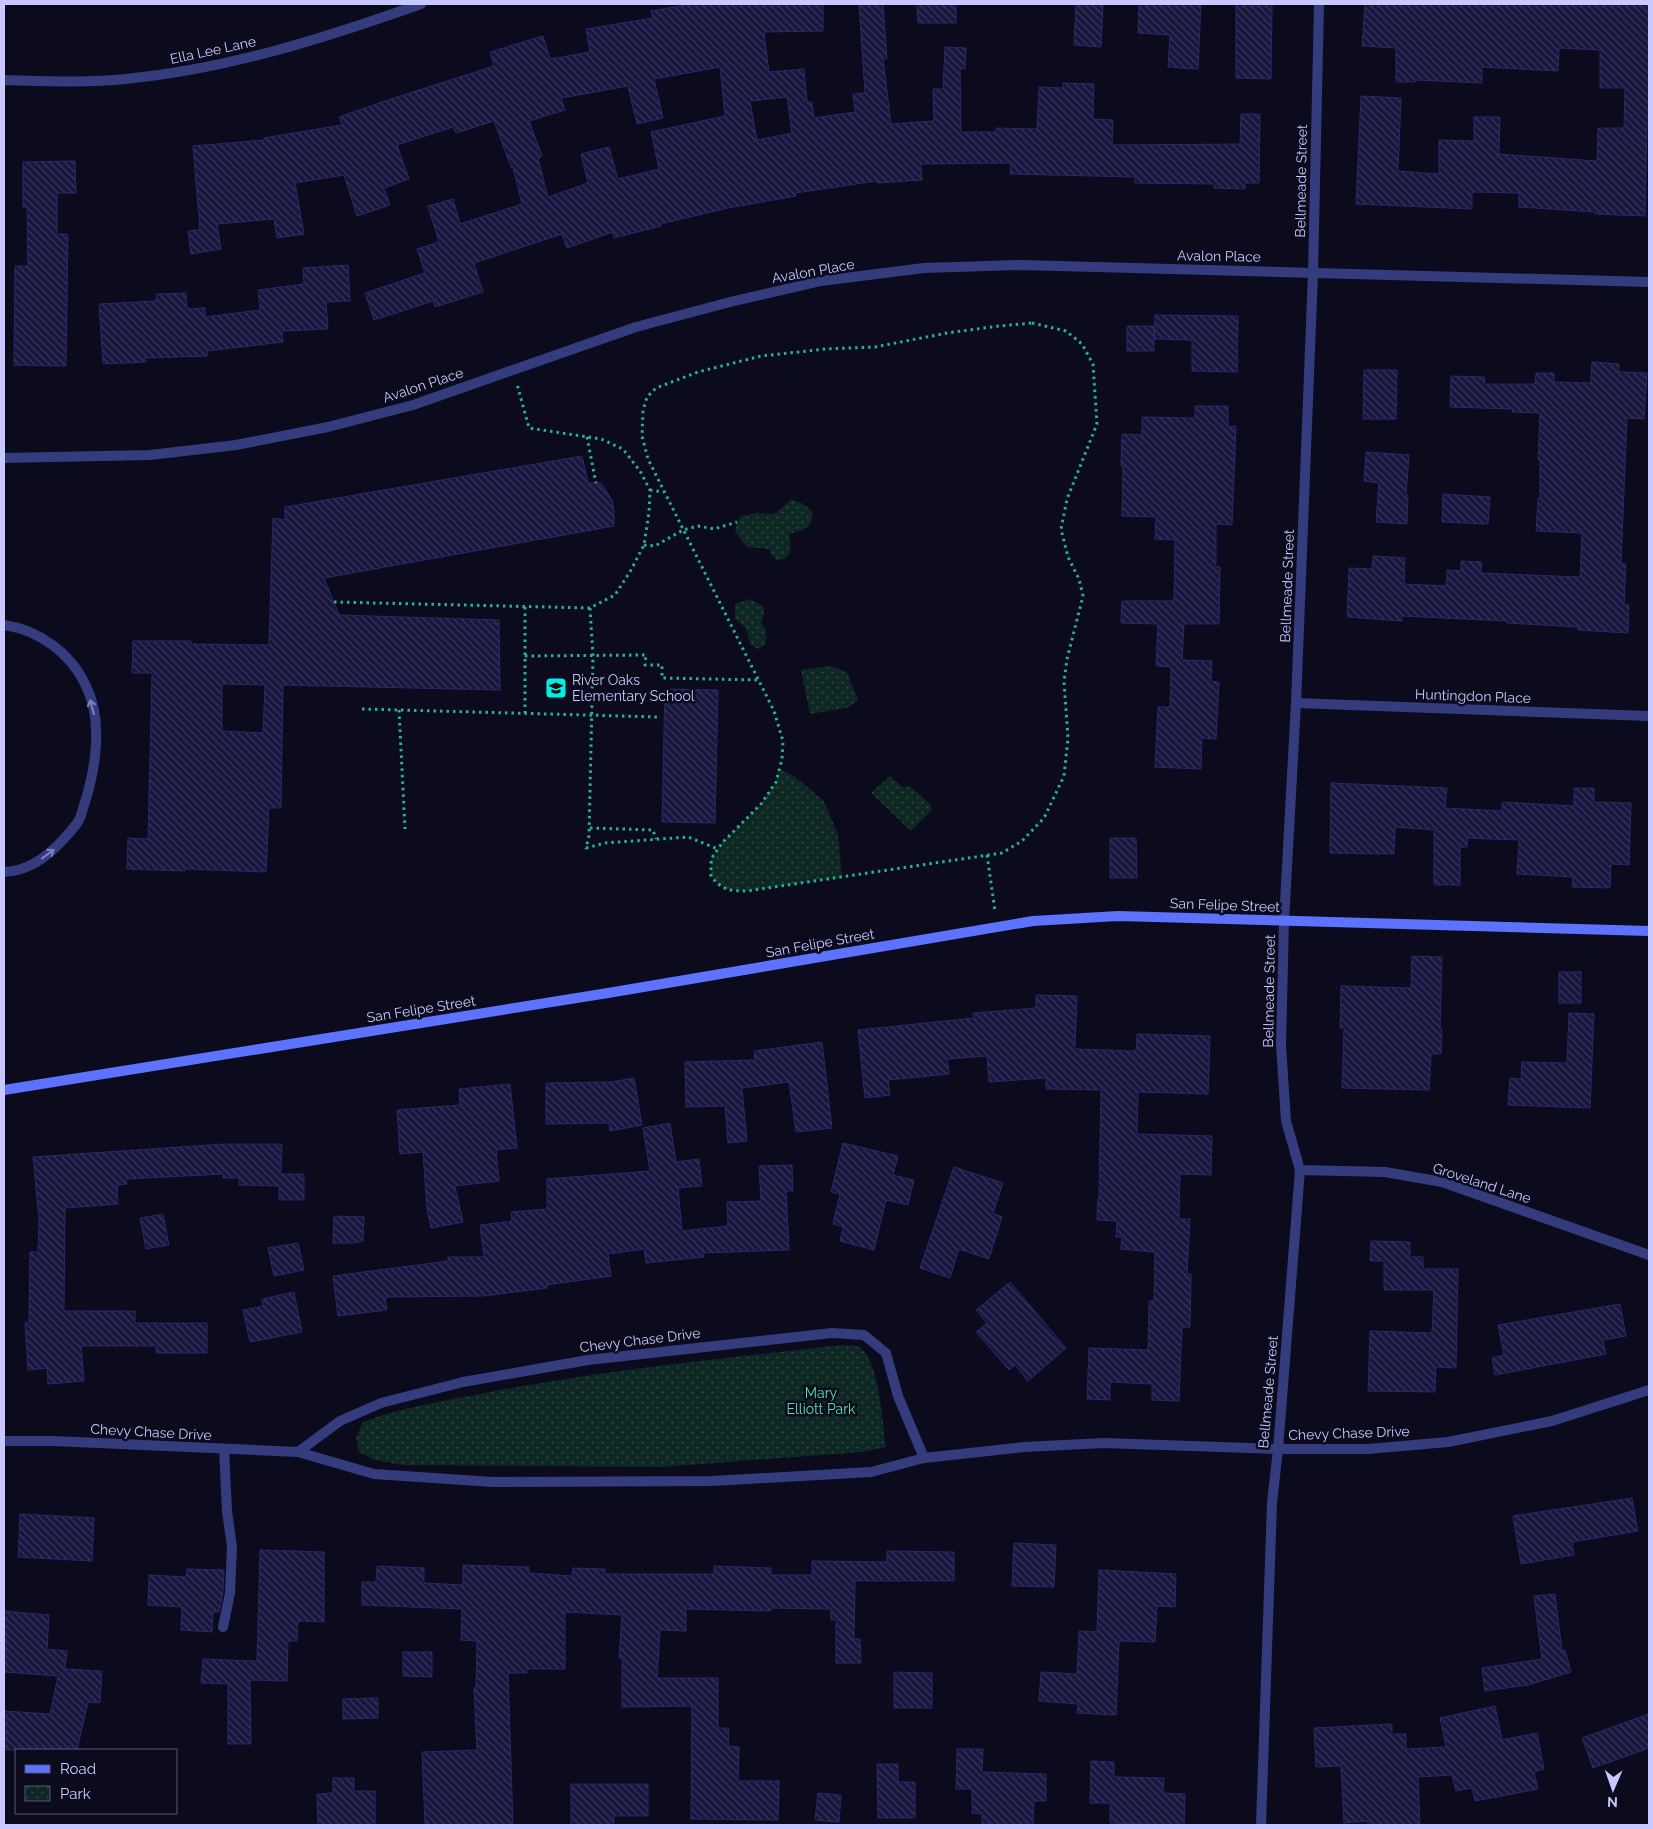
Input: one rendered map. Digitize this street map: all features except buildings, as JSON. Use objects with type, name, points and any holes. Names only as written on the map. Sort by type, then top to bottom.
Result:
[{"type":"main road","name":"San Felipe Street","points":[[4,1090],[608,993],[1033,921],[1118,916],[1649,931]]},
{"type":"street","name":"Ella Lee Lane","points":[[4,80],[125,80],[211,66],[335,34],[421,4]]},
{"type":"street","name":"Bellmeade Street","points":[[1261,1825],[1272,1504],[1300,1170],[1286,1121],[1281,1044],[1284,921],[1296,703],[1313,273],[1319,4]]},
{"type":"street","name":"Avalon Place","points":[[4,458],[150,455],[236,445],[328,427],[413,405],[636,327],[730,302],[821,281],[924,268],[1022,265],[1649,282]]},
{"type":"street","points":[[4,626],[21,627],[46,639],[71,662],[87,686],[96,721],[96,753],[88,791],[79,820],[56,849],[36,864],[4,872]]},
{"type":"street","name":"Huntingdon Place","points":[[1296,703],[1649,716]]},
{"type":"street","name":"Groveland Lane","points":[[1300,1170],[1385,1172],[1442,1182],[1649,1255]]},
{"type":"street","name":"Chevy Chase Drive","points":[[298,1452],[348,1417],[381,1404],[463,1382],[588,1360],[832,1333],[864,1335],[886,1353],[898,1396],[924,1458]]},
{"type":"street","name":"Chevy Chase Drive","points":[[4,1441],[53,1441],[298,1452],[374,1474],[493,1482],[722,1480],[871,1472],[924,1458],[1024,1447],[1104,1442],[1278,1449],[1368,1449],[1448,1442],[1552,1421],[1649,1390]]},
{"type":"street","points":[[223,1627],[232,1575],[232,1547],[227,1511],[224,1449]]},
{"type":"path","points":[[1032,323],[1066,330],[1082,344],[1093,364],[1097,424],[1067,499],[1061,529],[1068,557],[1080,579],[1083,596],[1067,659],[1064,682],[1068,738],[1064,776],[1044,818],[1022,841],[1002,853],[747,891],[732,891],[719,886],[711,876],[711,859],[718,849],[761,804],[776,782],[782,759],[783,741],[774,711],[664,492],[648,459],[642,436],[643,412],[647,397],[656,388],[698,372],[761,356],[826,349],[875,347],[999,326],[1032,323]]},
{"type":"path","points":[[334,602],[590,608],[615,595],[644,545],[650,490],[640,471],[624,449],[601,439],[529,428],[513,370]]},
{"type":"path","points":[[587,437],[596,483]]},
{"type":"path","points":[[650,490],[664,492]]},
{"type":"path","points":[[644,545],[656,546],[683,530],[698,526],[714,529],[737,522]]},
{"type":"path","points":[[525,607],[525,713]]},
{"type":"path","points":[[590,608],[593,656],[590,828],[586,848],[605,843],[688,838],[718,849]]},
{"type":"path","points":[[525,656],[646,655],[645,664],[662,665],[662,678],[758,680]]},
{"type":"path","points":[[362,709],[658,717]]},
{"type":"path","points":[[399,710],[406,829]]},
{"type":"path","points":[[590,828],[653,830],[656,839]]},
{"type":"path","points":[[987,855],[997,927]]},
{"type":"green space","points":[[791,500],[805,505],[812,511],[812,517],[807,528],[789,534],[790,552],[786,558],[776,560],[769,549],[747,547],[735,532],[737,522],[741,516],[757,513],[774,514]]},
{"type":"green space","points":[[750,599],[763,606],[764,614],[761,623],[766,630],[766,638],[765,645],[758,649],[751,645],[746,628],[735,619],[735,604]]},
{"type":"green space","points":[[831,666],[847,672],[858,700],[847,708],[810,714],[801,670]]},
{"type":"green space","points":[[779,769],[794,776],[824,801],[838,835],[842,877],[747,891],[726,889],[711,876],[711,859],[722,843],[761,804],[776,782]]},
{"type":"green space","points":[[890,776],[904,788],[910,786],[931,805],[932,810],[911,831],[871,793]]},
{"type":"green space","name":"Mary Elliott Park","points":[[832,1346],[856,1346],[866,1354],[876,1378],[886,1447],[862,1452],[662,1467],[403,1465],[375,1460],[359,1452],[356,1438],[363,1422],[408,1408],[439,1402],[528,1385],[615,1372]]},
{"type":"place","name":"River Oaks Elementary School","points":[[556,688]]}]
